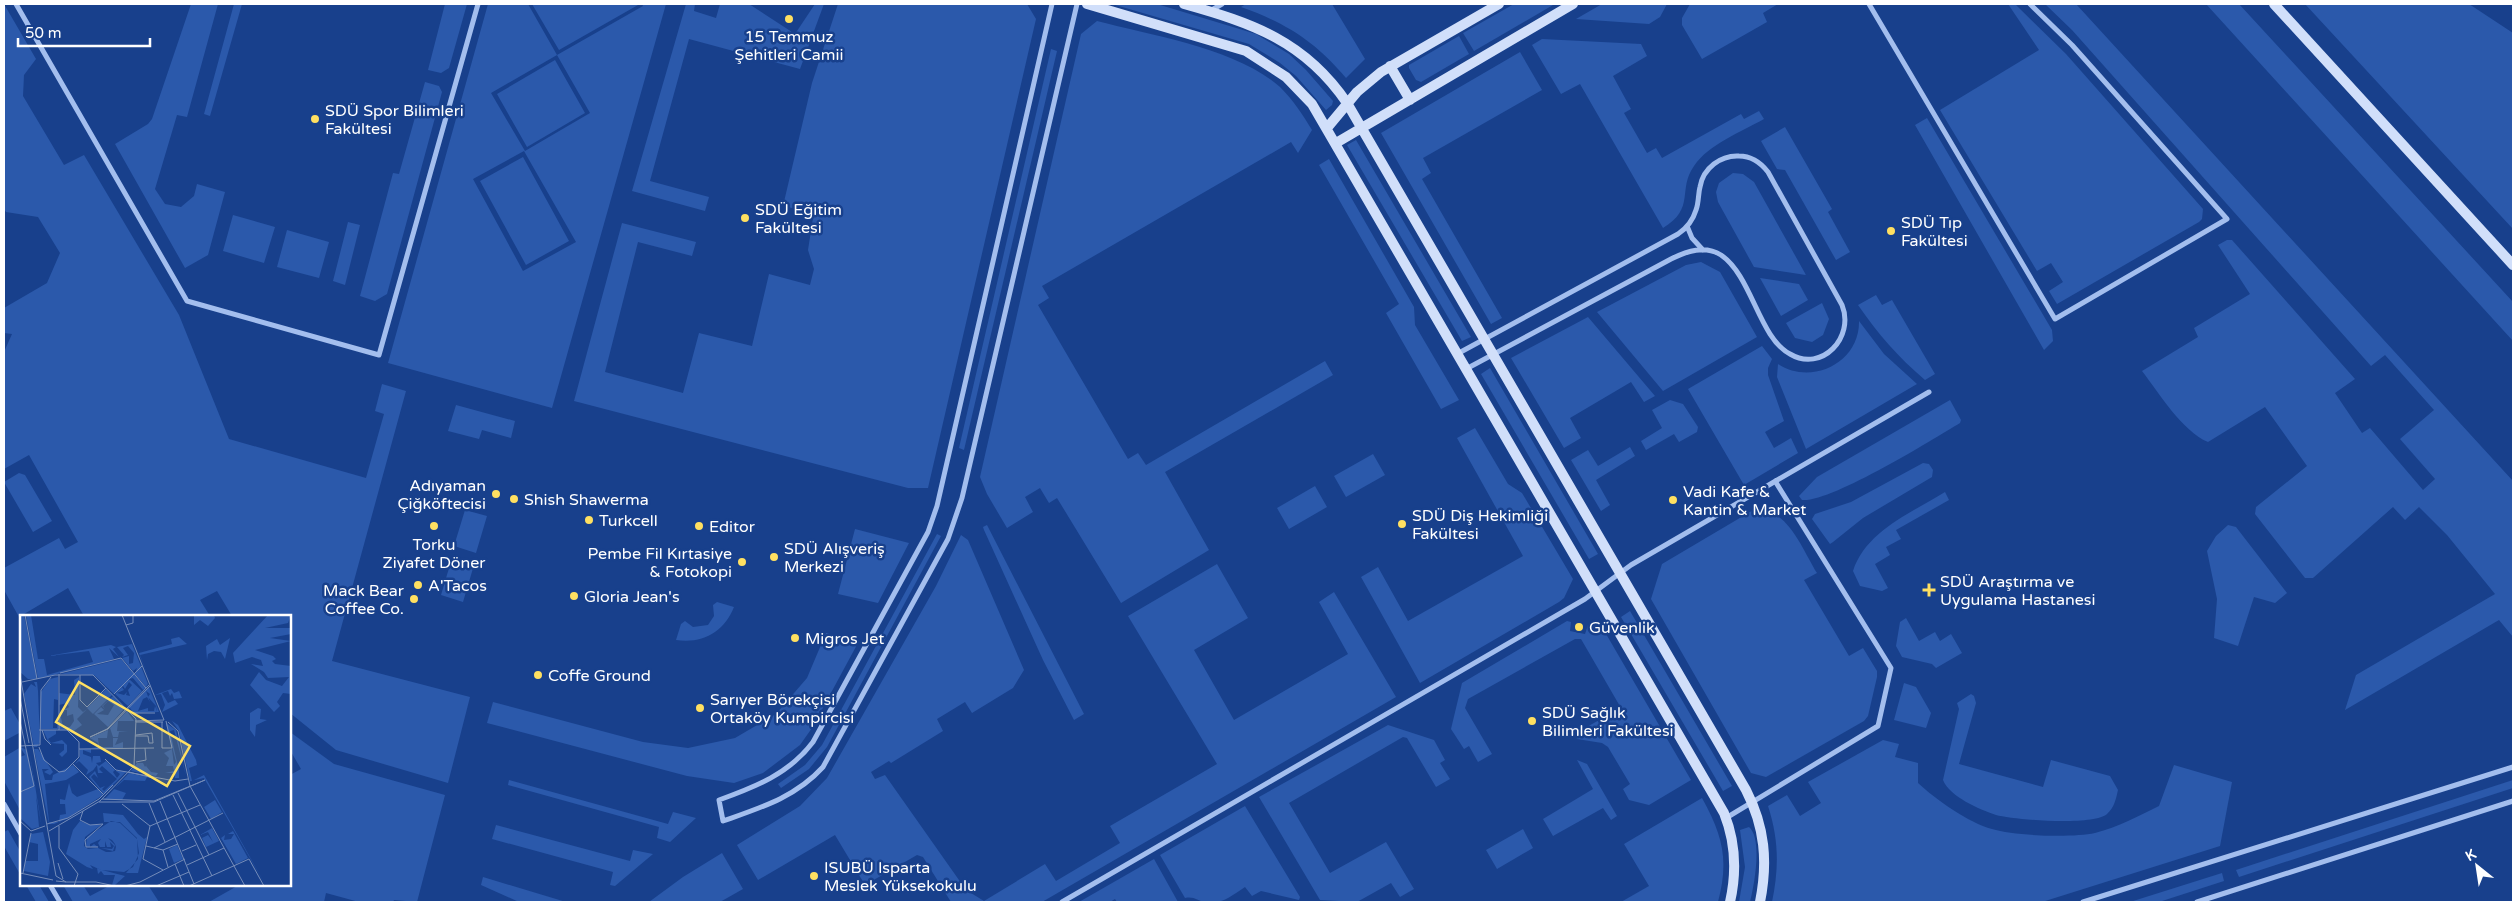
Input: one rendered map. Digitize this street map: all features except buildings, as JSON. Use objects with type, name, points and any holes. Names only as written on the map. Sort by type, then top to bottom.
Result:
[{"type":"street","points":[[16,4],[187,301],[379,355],[478,4]]},
{"type":"street","points":[[1052,4],[937,506],[928,532],[819,732],[806,751],[797,761],[768,781],[719,800],[723,821],[789,794],[812,779],[823,767],[948,539],[962,498],[1077,4]]},
{"type":"street","points":[[1087,4],[1246,51],[1270,66],[1293,84],[1312,104],[1726,818],[1735,858],[1735,878],[1730,902]]},
{"type":"street","points":[[1184,4],[1258,27],[1290,45],[1324,74],[1347,103],[1752,802],[1759,821],[1765,854],[1760,902]]},
{"type":"street","points":[[1210,11],[1222,4]]},
{"type":"street","points":[[1327,128],[1347,103],[1371,80],[1390,66],[1499,4]]},
{"type":"street","points":[[1336,143],[1572,4]]},
{"type":"street","points":[[1869,4],[2055,319],[2227,219],[2072,45],[2030,4]]},
{"type":"street","points":[[2274,4],[2513,265]]},
{"type":"street","points":[[1390,66],[1410,100]]},
{"type":"street","points":[[1457,354],[1672,239],[1687,226],[1696,210],[1702,179],[1713,164],[1724,158],[1736,156],[1760,163],[1768,172],[1842,305],[1846,324],[1840,341],[1832,351],[1815,358],[1802,359],[1790,355],[1776,343],[1732,265],[1719,254],[1703,250],[1689,251],[1466,369]]},
{"type":"street","points":[[1687,226],[1692,238],[1703,250]]},
{"type":"street","points":[[1062,902],[1596,592],[1620,573],[1929,392]]},
{"type":"street","points":[[1726,818],[1878,726],[1890,668],[1775,481]]},
{"type":"street","points":[[2083,902],[2513,766]]},
{"type":"street","points":[[2196,902],[2513,801]]},
{"type":"street","points":[[4,804],[20,832]]},
{"type":"street","points":[[51,886],[60,902]]},
{"type":"shaded area","points":[[4,4],[36,59],[24,75],[23,96],[64,165],[84,155],[179,315],[229,439],[366,478],[384,414],[375,411],[382,384],[406,391],[332,661],[470,697],[448,783],[336,750],[291,714],[291,615],[231,615],[217,591],[200,600],[209,615],[83,615],[68,588],[19,617],[4,590],[4,568],[59,538],[65,549],[78,542],[29,455],[4,469],[4,352],[12,334],[4,333],[4,308],[47,283],[60,253],[38,217],[6,212],[4,209]]},
{"type":"shaded area","points":[[191,4],[218,4],[187,117],[177,115],[155,189],[165,204],[181,207],[194,196],[197,184],[225,192],[208,255],[185,268],[115,144],[148,124],[152,119]]},
{"type":"shaded area","points":[[234,4],[242,4],[210,116],[204,114]]},
{"type":"shaded area","points":[[445,4],[467,4],[449,68],[441,73],[428,70]]},
{"type":"shaded area","points":[[488,4],[528,4],[557,55],[643,6],[642,4],[666,4],[552,408],[388,363]],"holes":[[[557,55],[590,113],[525,151],[491,93]],[[524,151],[576,242],[523,271],[473,179]]]},
{"type":"shaded area","points":[[532,4],[638,4],[638,5],[559,50]]},
{"type":"shaded area","points":[[686,4],[695,4],[694,11],[716,18],[720,4],[749,4],[795,34],[815,4],[824,4],[800,69],[689,39],[650,181],[709,197],[705,211],[632,191]]},
{"type":"shaded area","points":[[838,4],[1027,4],[1036,19],[928,488],[908,488],[574,401],[622,223],[696,242],[692,256],[638,242],[605,372],[683,393],[699,333],[752,346],[769,274],[810,285],[814,269],[808,250],[813,218],[810,212],[783,206],[812,83]]},
{"type":"shaded area","points":[[1112,4],[1157,4],[1256,34],[1289,54],[1333,101],[1332,105],[1326,110],[1296,76],[1280,63],[1249,44]]},
{"type":"shaded area","points":[[1246,4],[1332,4],[1365,59],[1346,78],[1311,43],[1286,27],[1241,7]]},
{"type":"shaded area","points":[[1514,4],[1553,5],[1474,51],[1463,33]]},
{"type":"shaded area","points":[[1602,4],[1667,4],[1660,17],[1649,24],[1576,19]]},
{"type":"shaded area","points":[[1690,4],[1778,4],[1763,13],[1767,22],[1702,59],[1682,25],[1682,18]]},
{"type":"shaded area","points":[[2008,4],[2015,4],[2066,54],[2203,209],[2202,219],[2199,222],[2057,304],[2049,291],[2063,282],[2051,263],[2037,271],[1940,110],[2039,50]]},
{"type":"shaded area","points":[[2045,4],[2076,4],[2513,481],[2513,637],[2499,620],[2345,710],[2356,675],[2495,594],[2447,535],[2419,507],[2405,520],[2393,507],[2313,578],[2305,578],[2255,514],[2256,507],[2307,466],[2265,407],[2208,442],[2198,437],[2180,421],[2142,371],[2198,337],[2194,328],[2250,294],[2218,245],[2227,240],[2232,240],[2355,379],[2335,393],[2362,433],[2370,428],[2423,490],[2435,479],[2400,439],[2434,410],[2385,355],[2371,366],[2072,30]]},
{"type":"shaded area","points":[[2206,4],[2239,4],[2513,302],[2513,341]]},
{"type":"shaded area","points":[[2305,4],[2469,4],[2513,33],[2513,229]]},
{"type":"shaded area","points":[[1097,21],[1193,45],[1241,62],[1280,87],[1298,108],[1312,130],[1298,153],[1291,142],[1042,286],[1049,298],[1038,305],[1128,459],[1138,453],[1146,465],[1325,361],[1333,375],[1165,472],[1209,550],[1121,603],[1057,498],[1049,503],[1040,488],[1025,497],[1033,512],[1007,528],[987,494],[980,477],[1081,34]]},
{"type":"shaded area","points":[[1459,36],[1469,54],[1421,82],[1416,80],[1409,65]]},
{"type":"shaded area","points":[[1542,39],[1641,44],[1647,56],[1613,76],[1631,109],[1624,113],[1647,153],[1656,148],[1662,158],[1741,114],[1744,119],[1759,111],[1764,119],[1726,139],[1700,158],[1689,175],[1683,206],[1673,221],[1663,228],[1580,84],[1561,94],[1532,45]]},
{"type":"shaded area","points":[[1051,49],[1057,51],[964,450],[959,448]]},
{"type":"shaded area","points":[[1520,52],[1542,90],[1423,158],[1431,173],[1422,179],[1502,318],[1491,324],[1381,133]]},
{"type":"shaded area","points":[[555,60],[585,113],[527,147],[497,94]]},
{"type":"shaded area","points":[[425,82],[439,86],[442,92],[387,294],[375,301],[360,296],[393,173],[399,174]]},
{"type":"shaded area","points":[[1927,118],[2052,330],[2053,341],[2044,350],[1915,125]]},
{"type":"shaded area","points":[[1785,127],[1832,209],[1828,212],[1850,252],[1836,260],[1785,170],[1777,169],[1761,141]]},
{"type":"shaded area","points":[[1356,140],[1471,337],[1462,341],[1347,145]]},
{"type":"shaded area","points":[[523,157],[569,241],[526,265],[480,181]]},
{"type":"shaded area","points":[[1329,159],[1414,307],[1415,325],[1459,400],[1441,409],[1386,313],[1399,304],[1319,165]]},
{"type":"shaded area","points":[[1733,173],[1743,174],[1754,182],[1806,275],[1754,267],[1718,202],[1716,192],[1719,183]]},
{"type":"shaded area","points":[[233,215],[275,227],[264,263],[223,251]]},
{"type":"shaded area","points":[[348,222],[360,225],[345,285],[333,281]]},
{"type":"shaded area","points":[[287,230],[329,242],[319,278],[277,267]]},
{"type":"shaded area","points":[[1701,262],[1720,272],[1757,337],[1663,391],[1597,312],[1686,265]]},
{"type":"shaded area","points":[[1760,278],[1799,284],[1808,300],[1781,316]]},
{"type":"shaded area","points":[[1876,295],[1882,305],[1892,300],[1935,374],[1925,380],[1897,354],[1858,305]]},
{"type":"shaded area","points":[[1822,303],[1829,319],[1823,335],[1812,342],[1795,338],[1786,323]]},
{"type":"shaded area","points":[[1588,317],[1655,396],[1644,402],[1631,382],[1570,418],[1581,438],[1564,448],[1511,358]]},
{"type":"shaded area","points":[[1859,321],[1884,354],[1917,384],[1806,449],[1777,377],[1778,364],[1791,370],[1805,372],[1831,367],[1843,359],[1851,349],[1857,336]]},
{"type":"shaded area","points":[[1762,346],[1772,359],[1768,368],[1768,375],[1784,421],[1765,432],[1774,448],[1791,438],[1798,453],[1744,485],[1688,389]]},
{"type":"shaded area","points":[[1490,368],[1598,554],[1589,559],[1481,374]]},
{"type":"shaded area","points":[[1670,400],[1683,404],[1698,427],[1697,432],[1679,442],[1674,434],[1646,450],[1641,441],[1662,428],[1652,410]]},
{"type":"shaded area","points":[[1950,400],[1961,420],[1960,423],[1881,469],[1835,492],[1802,500],[1799,496],[1817,477]]},
{"type":"shaded area","points":[[456,405],[515,421],[511,438],[482,430],[479,439],[448,431]]},
{"type":"shaded area","points":[[1475,428],[1508,484],[1522,493],[1573,579],[1564,598],[1559,602],[1420,683],[1361,577],[1378,567],[1408,621],[1523,556],[1457,438]]},
{"type":"shaded area","points":[[1630,447],[1635,456],[1596,480],[1610,505],[1601,511],[1571,460],[1588,450],[1598,466]]},
{"type":"shaded area","points":[[1373,454],[1385,475],[1346,497],[1334,476]]},
{"type":"shaded area","points":[[1923,463],[1929,464],[1933,470],[1932,477],[1863,518],[1830,544],[1812,519],[1815,514],[1851,502]]},
{"type":"shaded area","points":[[19,473],[25,475],[52,521],[33,532],[4,482]]},
{"type":"shaded area","points":[[1315,486],[1327,507],[1289,529],[1277,508]]},
{"type":"shaded area","points":[[1945,492],[1949,500],[1896,530],[1901,539],[1886,547],[1890,555],[1875,564],[1888,588],[1882,591],[1860,586],[1853,571],[1859,557],[1868,545],[1891,524]]},
{"type":"shaded area","points":[[1755,509],[1767,510],[1776,515],[1793,532],[1817,573],[1804,580],[1849,656],[1863,648],[1877,671],[1868,716],[1864,721],[1766,777],[1751,773],[1651,599],[1662,564]]},
{"type":"shaded area","points":[[465,510],[487,516],[476,553],[454,546]]},
{"type":"shaded area","points":[[987,525],[1084,714],[1074,720],[1043,660],[984,530],[983,527]]},
{"type":"shaded area","points":[[2228,525],[2236,527],[2287,593],[2275,603],[2254,597],[2238,646],[2214,638],[2217,599],[2207,551],[2216,536]]},
{"type":"shaded area","points":[[855,529],[909,543],[878,603],[838,594]]},
{"type":"shaded area","points":[[937,534],[941,536],[827,747],[809,769],[781,788],[778,784],[805,765],[822,745]]},
{"type":"shaded area","points":[[961,535],[968,540],[1024,670],[1013,688],[972,713],[965,702],[937,719],[943,731],[891,763],[889,761],[871,772],[875,779],[885,775],[966,890],[984,901],[1045,864],[1056,881],[1120,843],[1110,826],[1217,764],[1128,616],[1217,564],[1248,618],[1194,650],[1234,720],[1348,654],[1319,602],[1334,592],[1396,697],[1042,902],[951,902],[923,857],[917,855],[865,885],[835,835],[758,880],[737,845],[800,806],[827,778],[936,586]]},
{"type":"shaded area","points":[[452,558],[474,565],[463,602],[441,595]]},
{"type":"shaded area","points":[[717,602],[734,607],[725,623],[704,638],[686,641],[676,640],[681,624],[685,621],[693,627],[708,625],[714,616],[713,605]]},
{"type":"shaded area","points":[[1630,611],[1732,786],[1723,791],[1621,617]]},
{"type":"shaded area","points":[[1906,618],[1919,641],[1935,632],[1940,641],[1951,634],[1962,653],[1936,668],[1932,664],[1902,657],[1896,646],[1900,622]]},
{"type":"shaded area","points":[[1567,621],[1571,622],[1570,631],[1585,634],[1588,625],[1602,627],[1691,780],[1649,805],[1629,800],[1623,789],[1630,784],[1608,747],[1602,743],[1577,739],[1574,734],[1621,708],[1581,639],[1575,639],[1468,699],[1465,708],[1492,754],[1478,762],[1469,746],[1464,749],[1451,729],[1462,683]]},
{"type":"shaded area","points":[[826,633],[859,641],[812,728],[800,745],[763,773],[734,783],[687,776],[487,723],[493,702],[643,742],[688,748],[735,738],[776,714],[807,678]]},
{"type":"shaded area","points":[[1904,683],[1916,687],[1931,713],[1926,728],[1894,720]]},
{"type":"shaded area","points":[[1971,694],[1974,696],[1976,703],[1959,764],[2043,787],[2051,760],[2110,776],[2118,790],[2109,812],[2099,818],[2087,820],[2019,819],[1996,815],[1966,802],[1952,792],[1943,780],[1959,709],[1957,703]]},
{"type":"shaded area","points":[[11,708],[20,724],[20,733],[4,741],[4,711]]},
{"type":"shaded area","points":[[1388,725],[1434,740],[1445,760],[1440,763],[1450,779],[1436,787],[1407,738],[1403,737],[1289,803],[1330,873],[1386,842],[1414,889],[1400,897],[1391,883],[1357,902],[1320,900],[1259,797]]},
{"type":"shaded area","points":[[291,733],[334,764],[445,795],[417,902],[394,900],[393,902],[359,902],[326,893],[324,902],[209,902],[237,886],[291,886],[291,774],[301,769],[291,752]]},
{"type":"shaded area","points":[[1883,740],[1899,744],[1895,757],[1918,763],[1918,783],[1943,803],[1973,822],[1983,826],[2029,835],[2085,835],[2104,831],[2159,806],[2174,765],[2232,782],[2220,846],[2042,902],[1772,902],[1777,854],[1772,818],[1768,806],[1787,795],[1800,816],[1821,803],[1808,782]]},
{"type":"shaded area","points":[[20,748],[20,810],[4,781],[4,757]]},
{"type":"shaded area","points":[[1577,760],[1587,764],[1617,816],[1611,820],[1603,808],[1553,836],[1543,819],[1593,789]]},
{"type":"shaded area","points":[[509,780],[668,824],[673,812],[696,818],[670,842],[657,838],[659,827],[508,785]]},
{"type":"shaded area","points":[[2513,780],[2513,788],[2239,877],[2236,870]]},
{"type":"shaded area","points":[[1702,798],[1715,824],[1722,848],[1723,873],[1718,902],[1621,902],[1649,886],[1624,844]]},
{"type":"shaded area","points":[[1245,806],[1300,897],[1299,900],[1261,891],[1252,896],[1245,887],[1226,899],[1211,903],[1193,898],[1185,898],[1160,855]]},
{"type":"shaded area","points":[[496,825],[630,861],[633,850],[653,854],[615,886],[610,885],[613,872],[492,839]]},
{"type":"shaded area","points":[[1749,827],[1756,842],[1755,874],[1750,902],[1739,902],[1745,867],[1740,830]]},
{"type":"shaded area","points":[[1523,829],[1533,848],[1497,869],[1486,850]]},
{"type":"shaded area","points":[[8,830],[20,851],[20,874],[4,846],[4,832]]},
{"type":"shaded area","points":[[722,853],[743,889],[720,902],[649,902],[683,877]]},
{"type":"shaded area","points":[[1154,859],[1178,902],[1117,902],[1115,899],[1110,902],[1079,902]]},
{"type":"shaded area","points":[[2222,873],[2224,881],[2159,902],[2130,902]]},
{"type":"shaded area","points":[[483,877],[566,902],[519,902],[481,885]]},
{"type":"shaded area","points":[[27,886],[40,886],[49,902],[36,902]]},
{"type":"shaded area","points":[[64,886],[84,886],[90,896],[109,886],[149,886],[159,902],[73,902]]},
{"type":"place","name":"15 Temmuz Şehitleri Camii","points":[[789,19]]},
{"type":"place","name":"SDÜ Spor Bilimleri Fakültesi","points":[[315,119]]},
{"type":"place","name":"SDÜ Eğitim Fakültesi","points":[[745,218]]},
{"type":"place","name":"SDÜ Tıp Fakültesi","points":[[1891,231]]},
{"type":"place","name":"Adıyaman Çiğköftecisi","points":[[496,494]]},
{"type":"place","name":"Shish Shawerma","points":[[514,499]]},
{"type":"place","name":"Vadi Kafe & Kantin & Market","points":[[1673,500]]},
{"type":"place","name":"Turkcell","points":[[589,520]]},
{"type":"place","name":"SDÜ Diş Hekimliği Fakültesi","points":[[1402,524]]},
{"type":"place","name":"Torku Ziyafet Döner","points":[[434,526]]},
{"type":"place","name":"Editor","points":[[699,526]]},
{"type":"place","name":"SDÜ Alışveriş Merkezi","points":[[774,557]]},
{"type":"place","name":"Pembe Fil Kırtasiye & Fotokopi","points":[[742,562]]},
{"type":"place","name":"A'Tacos","points":[[418,585]]},
{"type":"place","name":"SDÜ Araştırma ve Uygulama Hastanesi","points":[[1929,590]]},
{"type":"place","name":"Gloria Jean's","points":[[574,596]]},
{"type":"place","name":"Mack Bear Coffee Co.","points":[[414,599]]},
{"type":"place","name":"Güvenlik","points":[[1579,627]]},
{"type":"place","name":"Migros Jet","points":[[795,638]]},
{"type":"place","name":"Coffe Ground","points":[[538,675]]},
{"type":"place","name":"Sarıyer Börekçisi Ortaköy Kumpircisi","points":[[700,708]]},
{"type":"place","name":"SDÜ Sağlık Bilimleri Fakültesi","points":[[1532,721]]},
{"type":"place","name":"ISUBÜ Isparta Meslek Yüksekokulu","points":[[814,876]]}]
